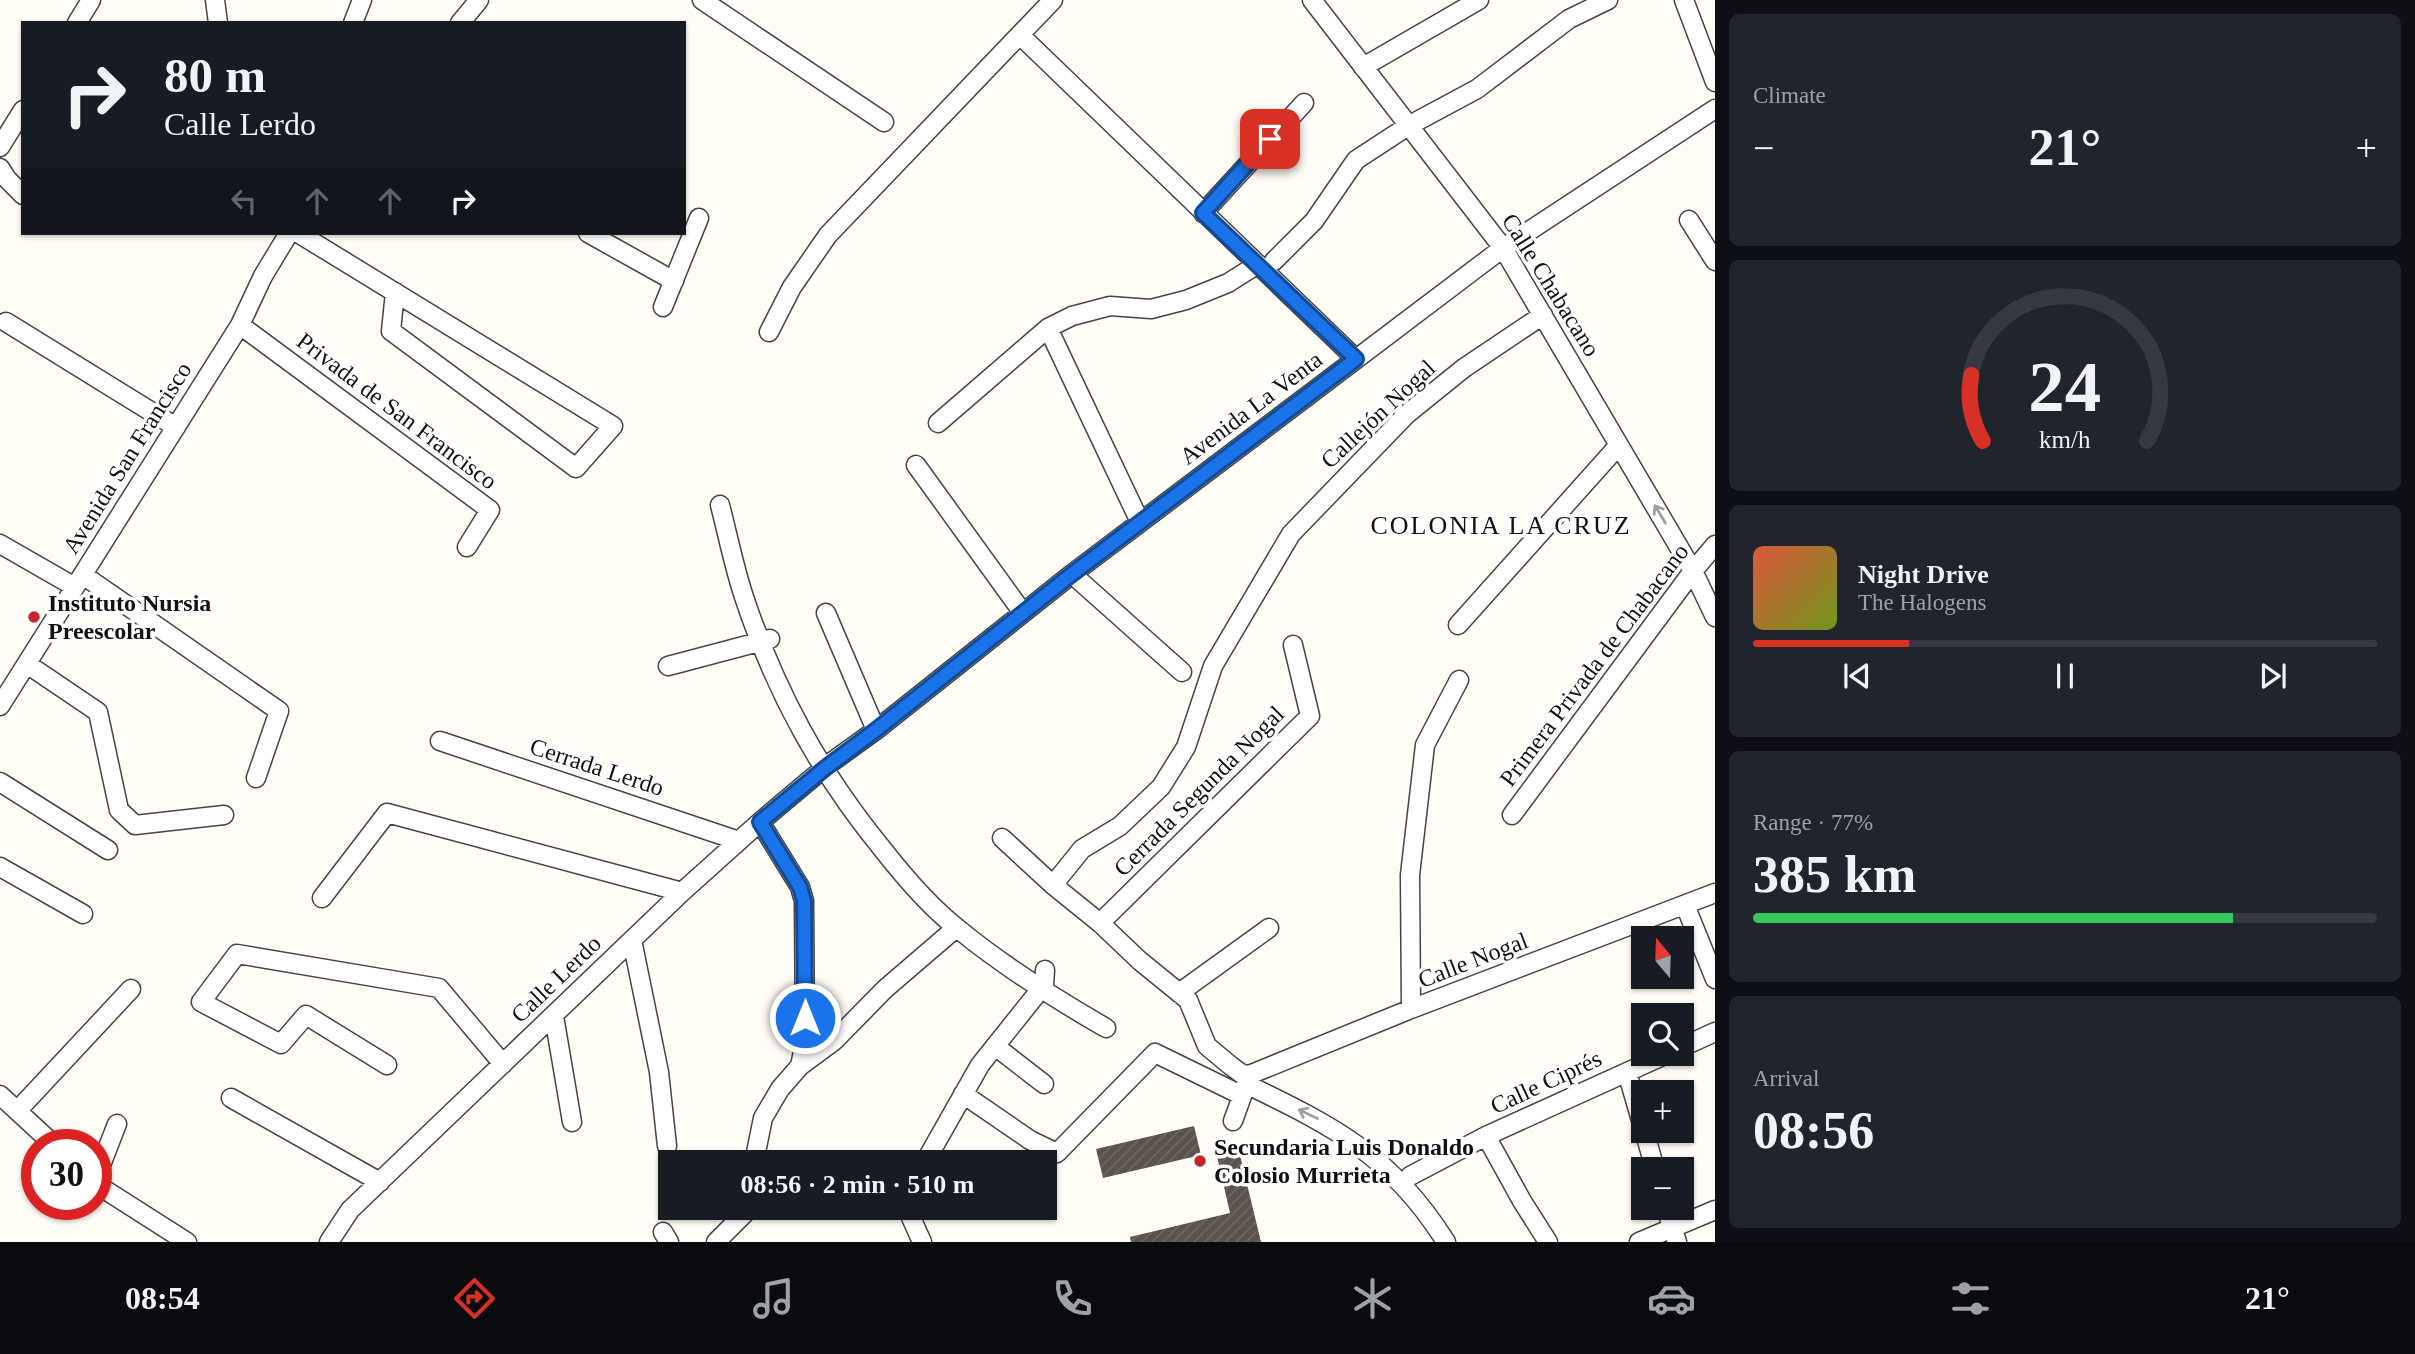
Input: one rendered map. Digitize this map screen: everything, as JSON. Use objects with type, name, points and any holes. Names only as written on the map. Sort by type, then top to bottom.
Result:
[{"type":"street","points":[[78,21],[91,0]]},
{"type":"street","points":[[215,0],[218,21]]},
{"type":"street","points":[[354,21],[362,0]]},
{"type":"street","points":[[462,21],[480,0]]},
{"type":"street","points":[[702,0],[884,122]]},
{"type":"street","points":[[769,332],[792,287],[828,235],[1053,0]]},
{"type":"street","name":"Calle Chabacano","points":[[1312,0],[1503,247],[1693,570],[1715,617]]},
{"type":"street","points":[[1363,68],[1479,0]]},
{"type":"street","points":[[938,424],[1048,328],[1072,316],[1110,306],[1151,309],[1186,300],[1228,283],[1266,262],[1314,221],[1356,160],[1408,126],[1477,89],[1569,19],[1608,0]]},
{"type":"street","points":[[1684,0],[1715,82]]},
{"type":"street","points":[[1020,36],[1203,213],[1266,262],[1356,359]]},
{"type":"street","points":[[1203,213],[1304,103]]},
{"type":"street","name":"Avenida La Venta","points":[[826,766],[876,730],[1072,574],[1503,247],[1715,108]]},
{"type":"street","points":[[0,147],[21,113]]},
{"type":"street","points":[[2,179],[21,193]]},
{"type":"street","points":[[663,307],[699,218]]},
{"type":"street","points":[[1689,220],[1715,261]]},
{"type":"street","name":"Avenida San Francisco","points":[[0,706],[240,325],[263,276],[288,235]]},
{"type":"street","points":[[592,235],[674,281]]},
{"type":"street","points":[[306,237],[613,426],[576,468],[391,331],[395,292]]},
{"type":"street","name":"Callejón Nogal","points":[[1053,885],[1082,849],[1121,826],[1160,787],[1186,747],[1213,666],[1291,534],[1407,414],[1464,368],[1543,315]]},
{"type":"street","points":[[6,322],[176,427]]},
{"type":"street","name":"Privada de San Francisco","points":[[240,325],[489,510],[467,547]]},
{"type":"street","points":[[1048,328],[1140,522]]},
{"type":"street","points":[[1458,625],[1619,445]]},
{"type":"street","points":[[916,465],[1023,612]]},
{"type":"street","points":[[720,505],[743,595],[765,640],[802,732],[826,766],[848,807],[919,894],[956,928],[1040,990],[1106,1028]]},
{"type":"street","points":[[0,544],[57,577],[79,581],[279,711],[256,778]]},
{"type":"street","name":"Primera Privada de Chabacano","points":[[1512,815],[1693,570],[1715,545]]},
{"type":"street","points":[[1072,574],[1182,672]]},
{"type":"street","points":[[826,613],[876,730]]},
{"type":"street","points":[[668,666],[765,640]]},
{"type":"street","name":"Cerrada Segunda Nogal","points":[[1100,923],[1310,716],[1293,645]]},
{"type":"street","points":[[27,664],[98,712],[119,810],[135,825],[224,815]]},
{"type":"street","points":[[1411,1009],[1410,875],[1425,745],[1459,680]]},
{"type":"street","name":"Cerrada Lerdo","points":[[440,741],[740,841]]},
{"type":"street","name":"Calle Lerdo","points":[[329,1242],[350,1210],[682,892],[826,766]]},
{"type":"street","points":[[0,782],[108,850]]},
{"type":"street","points":[[322,898],[387,813],[682,892]]},
{"type":"street","points":[[760,822],[800,887],[804,901],[805,1042],[800,1066]]},
{"type":"street","points":[[1002,838],[1192,1006],[1207,1046],[1242,1074],[1245,1085],[1233,1121]]},
{"type":"street","points":[[0,867],[83,914]]},
{"type":"street","name":"Calle Nogal","points":[[1245,1085],[1411,1009],[1715,893]]},
{"type":"street","points":[[1685,905],[1715,979]]},
{"type":"street","points":[[756,1150],[763,1118],[780,1089],[800,1066],[834,1041],[885,989],[956,928]]},
{"type":"street","points":[[1178,993],[1269,928]]},
{"type":"street","points":[[632,940],[659,1072],[667,1146]]},
{"type":"street","points":[[387,1065],[306,1015],[281,1044],[201,1002],[237,954],[439,988],[503,1064]]},
{"type":"street","points":[[932,1150],[980,1065],[1044,985],[1045,970]]},
{"type":"street","points":[[17,1111],[131,989]]},
{"type":"street","points":[[554,1016],[572,1122]]},
{"type":"street","points":[[1694,1042],[1715,1032]]},
{"type":"street","points":[[995,1046],[1044,1084]]},
{"type":"street","points":[[963,1094],[1030,1140],[1057,1153],[1155,1053],[1245,1085],[1322,1121],[1363,1148],[1405,1187],[1446,1242]]},
{"type":"street","name":"Calle Ciprés","points":[[1410,1176],[1486,1136],[1640,1066]]},
{"type":"street","points":[[1627,1072],[1631,1085]]},
{"type":"street","points":[[0,1095],[37,1129]]},
{"type":"street","points":[[231,1098],[380,1182]]},
{"type":"street","points":[[112,1137],[117,1124]]},
{"type":"street","points":[[1486,1136],[1548,1242]]},
{"type":"street","points":[[112,1195],[180,1240]]},
{"type":"street","points":[[1639,1242],[1675,1235],[1715,1210]]},
{"type":"street","points":[[716,1242],[738,1220]]},
{"type":"street","points":[[912,1220],[922,1242]]},
{"type":"building","points":[[1194,1126],[1201,1155],[1103,1178],[1096,1149]]},
{"type":"building","points":[[1238,1147],[1261,1242],[1131,1242],[1130,1237],[1230,1213],[1216,1152]]},
{"type":"place","name":"Instituto Nursia Preescolar","points":[[34,617]]},
{"type":"place","name":"Secundaria Luis Donaldo Colosio Murrieta","points":[[1200,1161]]},
{"type":"district","name":"COLONIA LA CRUZ","points":[[1501,525]]},
{"type":"route","points":[[805,1018],[804,901],[800,887],[760,822],[1072,574],[1356,359],[1203,213],[1270,139]]}]
